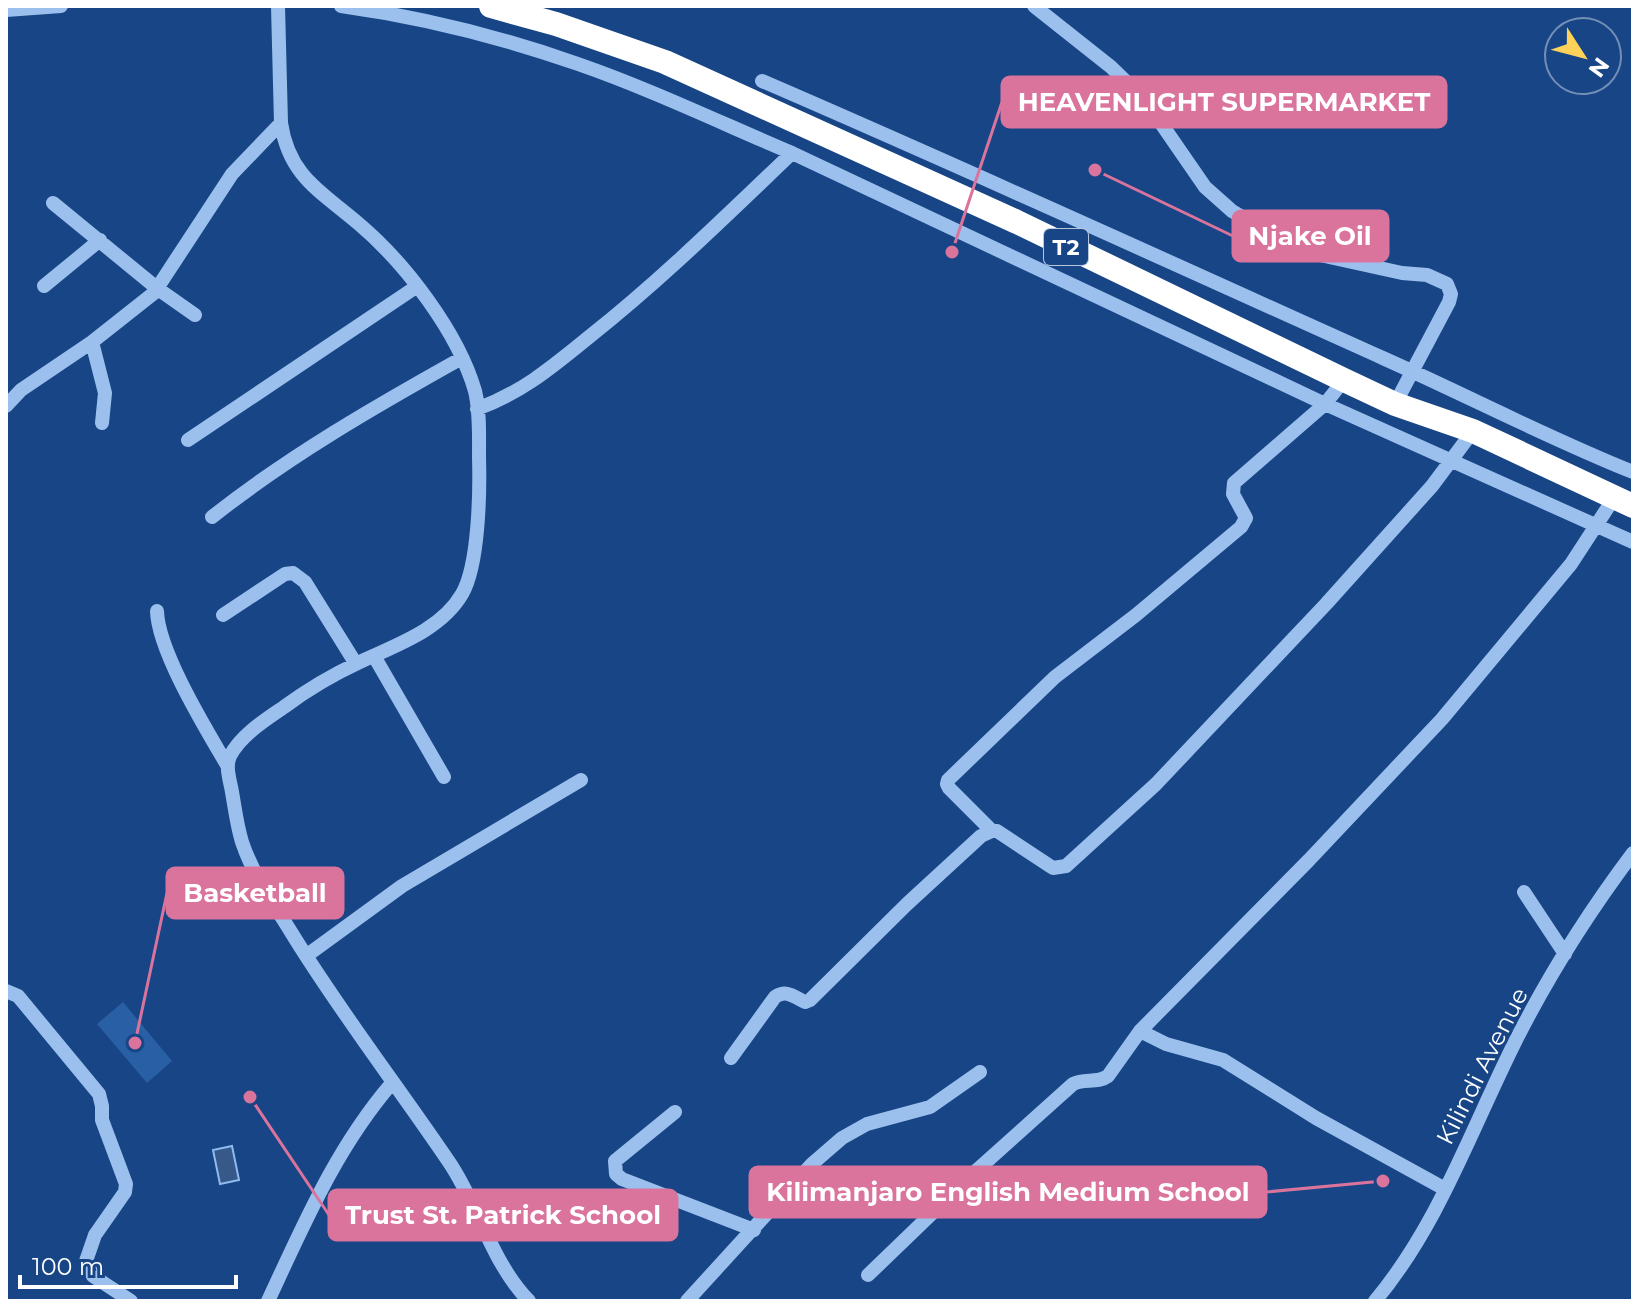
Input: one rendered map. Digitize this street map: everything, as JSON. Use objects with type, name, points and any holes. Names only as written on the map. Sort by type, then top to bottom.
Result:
[{"type":"highway","name":"T2","points":[[491,6],[556,24],[665,62],[1017,222],[1395,404],[1473,431],[1624,502]]},
{"type":"street","points":[[6,10],[61,6]]},
{"type":"street","points":[[227,765],[232,753],[257,726],[290,702],[442,619],[465,588],[476,530],[479,458],[476,394],[462,358],[400,264],[299,173],[284,139],[281,123],[278,6]]},
{"type":"street","points":[[341,6],[407,15],[578,64],[792,153],[1325,404],[1633,542]]},
{"type":"street","points":[[1034,6],[1111,67],[1139,94],[1205,187],[1232,211],[1282,241],[1311,253],[1402,273],[1432,276],[1447,284],[1451,292],[1449,302],[1395,404]]},
{"type":"street","points":[[762,81],[1030,198],[1633,472]]},
{"type":"street","points":[[6,406],[29,384],[92,342],[158,289],[232,174],[281,123]]},
{"type":"street","points":[[477,409],[508,398],[540,377],[643,295],[792,153]]},
{"type":"street","points":[[53,203],[158,289],[195,315]]},
{"type":"street","points":[[44,286],[100,240]]},
{"type":"street","points":[[188,440],[416,287]]},
{"type":"street","points":[[92,342],[105,393],[102,423]]},
{"type":"street","points":[[212,517],[273,473],[391,398],[462,358]]},
{"type":"street","points":[[1344,380],[1325,404],[1234,483],[1233,494],[1246,518],[1241,527],[1136,615],[1055,677],[948,780],[949,788],[992,831],[1005,835],[1053,868],[1066,866],[1156,784],[1384,541],[1452,461],[1473,431]]},
{"type":"street","points":[[868,1275],[976,1171],[1073,1084],[1085,1079],[1102,1080],[1108,1076],[1140,1031],[1309,860],[1442,719],[1562,575],[1596,526],[1624,502]]},
{"type":"street","points":[[223,615],[285,574],[293,573],[305,582],[356,664]]},
{"type":"street","points":[[157,611],[162,638],[173,663],[227,765],[238,826],[248,858],[306,956],[451,1164],[504,1270],[529,1301]]},
{"type":"street","points":[[374,656],[444,777]]},
{"type":"street","points":[[306,956],[402,886],[581,780]]},
{"type":"street","points":[[731,1058],[775,997],[789,993],[805,1002],[810,1000],[907,904],[981,836],[992,831]]},
{"type":"street","name":"Kilindi Avenue","points":[[1375,1301],[1414,1246],[1445,1189],[1513,1045],[1565,954],[1633,853]]},
{"type":"street","points":[[1524,892],[1565,954]]},
{"type":"street","points":[[6,991],[18,996],[99,1094],[102,1120],[126,1184],[125,1192],[95,1235],[86,1261],[93,1276],[131,1301]]},
{"type":"street","points":[[1140,1031],[1166,1044],[1223,1060],[1316,1118],[1445,1189]]},
{"type":"street","points":[[687,1301],[812,1164],[842,1138],[867,1124],[930,1107],[980,1072]]},
{"type":"street","points":[[268,1301],[335,1161],[370,1109],[392,1083]]},
{"type":"street","points":[[675,1112],[615,1161],[616,1174],[754,1230]]},
{"type":"shaded area","points":[[123,1002],[172,1061],[147,1083],[97,1024]]},
{"type":"shaded area","points":[[232,1146],[239,1180],[220,1184],[213,1150]]},
{"type":"place","name":"Njake Oil","points":[[1095,170]]},
{"type":"place","name":"HEAVENLIGHT SUPERMARKET","points":[[952,252]]},
{"type":"place","name":"Basketball","points":[[135,1043]]},
{"type":"place","name":"Trust St. Patrick School","points":[[250,1097]]},
{"type":"place","name":"Kilimanjaro English Medium School","points":[[1383,1181]]}]
